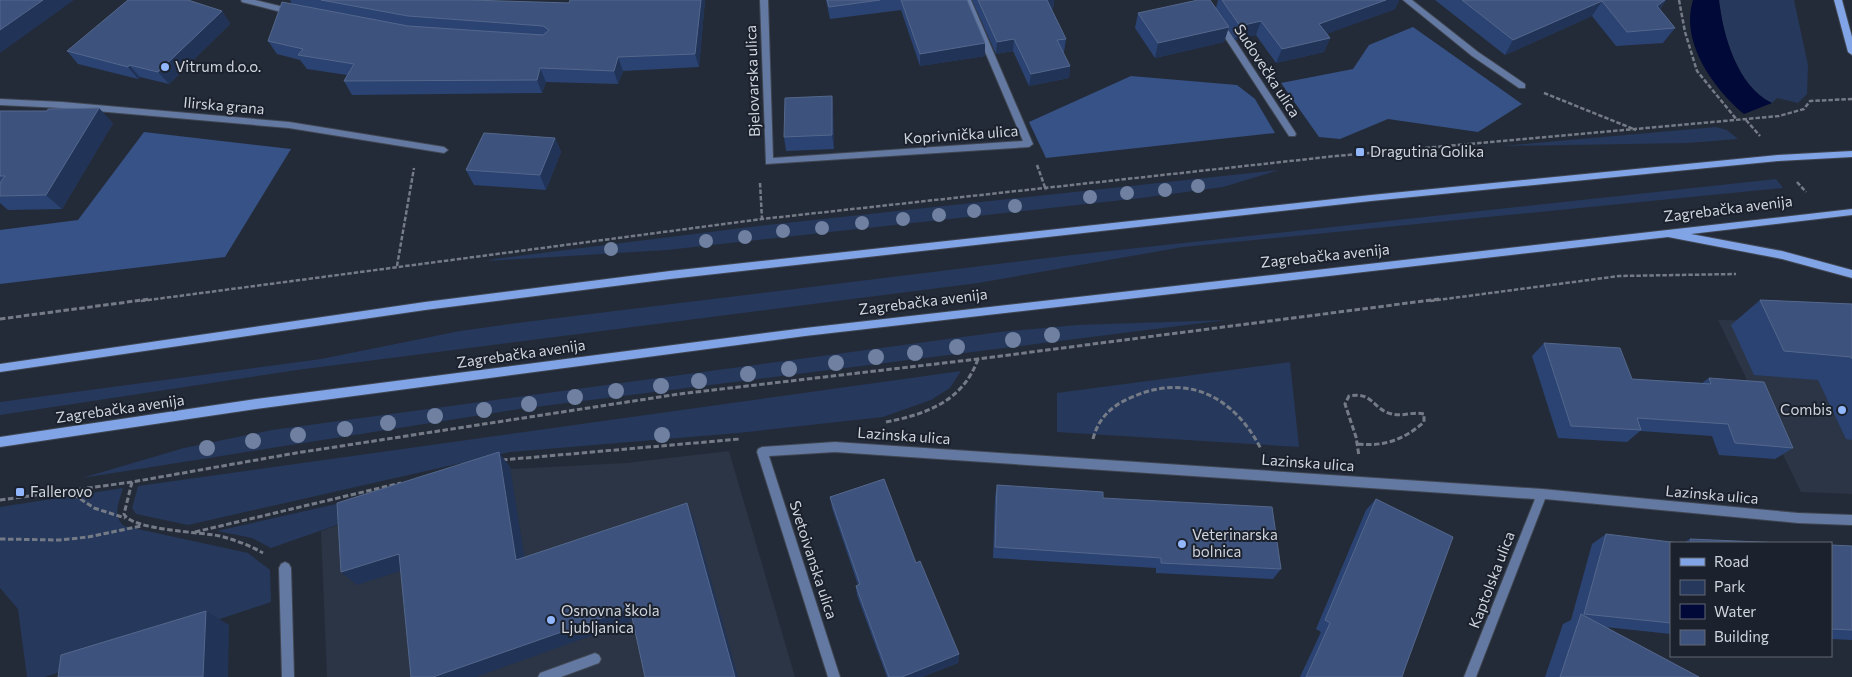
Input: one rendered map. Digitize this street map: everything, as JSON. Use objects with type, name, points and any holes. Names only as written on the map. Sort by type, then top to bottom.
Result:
[{"type":"main road","points":[[1838,0],[1852,52]]},
{"type":"main road","points":[[1841,11],[1852,19]]},
{"type":"main road","points":[[0,368],[425,306],[660,276],[1370,198],[1778,158],[1852,154]]},
{"type":"main road","name":"Zagrebačka avenija","points":[[0,442],[256,404],[815,330],[1660,232],[1852,212]]},
{"type":"main road","points":[[1660,232],[1782,255],[1852,274]]},
{"type":"street","points":[[245,0],[302,14]]},
{"type":"street","name":"Bjelovarska ulica","points":[[764,0],[770,162]]},
{"type":"street","name":"Koprivnička ulica","points":[[770,162],[1029,144],[967,0]]},
{"type":"street","points":[[1407,0],[1475,54],[1522,86]]},
{"type":"street","name":"Sudovečka ulica","points":[[1214,15],[1292,134]]},
{"type":"street","name":"Ilirska grana","points":[[0,102],[62,105],[289,126],[444,150]]},
{"type":"street","name":"Lazinska ulica","points":[[762,452],[835,447],[1542,494],[1798,518],[1852,520]]},
{"type":"street","name":"Svetoivanska ulica","points":[[762,452],[834,677]]},
{"type":"street","name":"Kaptolska ulica","points":[[1470,677],[1542,494]]},
{"type":"street","points":[[285,568],[288,677]]},
{"type":"street","points":[[544,677],[596,659]]},
{"type":"path","points":[[1679,0],[1685,32],[1697,71],[1737,120]]},
{"type":"path","points":[[1522,86],[1588,109],[1638,131]]},
{"type":"path","points":[[0,318],[762,219],[1346,155],[1510,140],[1638,131],[1780,116],[1804,109],[1810,101],[1852,99]]},
{"type":"path","points":[[1746,119],[1762,138]]},
{"type":"path","points":[[397,266],[418,146]]},
{"type":"path","points":[[762,219],[759,187],[770,162]]},
{"type":"path","points":[[0,500],[132,482],[296,453],[679,394],[978,359],[1619,276],[1738,274]]},
{"type":"path","points":[[882,423],[922,412],[952,397],[968,382],[978,359]]},
{"type":"path","points":[[1093,441],[1094,434],[1103,418],[1115,405],[1157,388],[1176,386],[1211,395],[1222,402],[1253,434],[1264,454]]},
{"type":"path","points":[[1358,444],[1367,446],[1390,443],[1416,430],[1424,422],[1424,414],[1420,412],[1396,415],[1388,413],[1371,399],[1351,396],[1345,399],[1344,404],[1358,444],[1359,460]]},
{"type":"path","points":[[499,460],[758,438],[762,452]]},
{"type":"path","points":[[125,518],[125,505],[132,482]]},
{"type":"path","points":[[195,532],[404,483]]},
{"type":"path","points":[[67,490],[79,500],[108,516],[125,518],[144,525],[195,532],[252,546],[285,568]]},
{"type":"path","points":[[0,539],[60,540],[88,537],[144,525]]},
{"type":"shaded area","points":[[1413,27],[1522,104],[1478,132],[1388,119],[1340,139],[1319,137],[1281,83],[1353,69],[1369,45]]},
{"type":"shaded area","points":[[1131,76],[1237,85],[1255,99],[1275,133],[1046,158],[1029,122]]},
{"type":"shaded area","points":[[144,132],[291,149],[225,257],[0,284],[0,230],[78,220]]},
{"type":"shaded area","points":[[1718,320],[1852,322],[1852,494],[1801,492]]},
{"type":"shaded area","name":"Osnovna škola Ljubljanica","points":[[729,451],[795,677],[327,677],[321,531],[353,520],[353,517],[510,467],[511,469],[626,463]]},
{"type":"green space","points":[[1719,0],[1794,0],[1808,65],[1807,94],[1798,103],[1777,98],[1772,103],[1750,85],[1741,72],[1728,43]]},
{"type":"green space","points":[[1716,127],[1727,130],[1738,139],[1688,143],[1502,146]]},
{"type":"green space","points":[[1279,170],[1223,187],[1141,198],[667,250],[487,261],[767,225]]},
{"type":"green space","points":[[1776,179],[1783,188],[1183,247],[978,283],[297,370],[0,415],[0,402],[321,359],[460,331],[525,322],[1072,255]]},
{"type":"green space","points":[[1226,320],[519,409],[82,478],[184,448],[272,430],[1000,332],[1077,325]]},
{"type":"green space","points":[[1290,362],[1299,447],[1057,432],[1057,393]]},
{"type":"green space","points":[[961,371],[950,388],[931,400],[883,417],[738,433],[510,452],[188,525],[136,514],[132,508],[138,486]]},
{"type":"green space","points":[[508,465],[271,548],[252,538],[217,531]]},
{"type":"green space","points":[[123,488],[117,513],[120,522],[124,526],[248,553],[270,570],[271,602],[45,677],[27,677],[18,609],[0,588],[0,507]]},
{"type":"water","points":[[1693,0],[1719,0],[1728,43],[1741,72],[1760,95],[1772,103],[1744,114],[1711,78],[1695,48],[1691,32],[1690,16]]},
{"type":"building","points":[[0,0],[43,0],[0,30]]},
{"type":"building","points":[[128,0],[188,0],[222,11],[158,72],[129,65],[128,67],[67,51]]},
{"type":"building","points":[[321,0],[470,0],[569,3],[570,0],[701,0],[695,54],[618,57],[614,71],[540,68],[537,80],[344,81],[354,64],[298,55],[303,49],[268,41],[282,2],[408,26],[543,35],[549,30],[543,26],[408,16]]},
{"type":"building","points":[[827,0],[880,0],[829,7]]},
{"type":"building","points":[[901,0],[967,0],[985,43],[920,54]]},
{"type":"building","points":[[978,0],[1047,0],[1066,39],[1057,40],[1070,66],[1031,74],[1014,39],[997,42]]},
{"type":"building","points":[[1198,0],[1210,0],[1229,27],[1158,43],[1138,13]]},
{"type":"building","points":[[1222,0],[1386,0],[1319,24],[1330,38],[1282,49],[1261,21],[1240,26]]},
{"type":"building","points":[[1462,0],[1665,0],[1657,6],[1675,28],[1627,32],[1602,1],[1513,40]]},
{"type":"building","points":[[832,96],[832,135],[784,137],[785,98]]},
{"type":"building","points":[[99,108],[46,195],[0,196],[0,183],[5,176],[0,176],[0,111]]},
{"type":"building","points":[[484,133],[555,138],[540,175],[466,170]]},
{"type":"building","points":[[1760,300],[1852,304],[1852,359],[1851,357],[1784,351]]},
{"type":"building","points":[[1544,343],[1620,348],[1632,379],[1711,384],[1709,378],[1764,382],[1793,448],[1735,443],[1728,424],[1637,418],[1641,430],[1571,426]]},
{"type":"building","points":[[499,452],[516,560],[687,503],[735,677],[645,677],[630,608],[433,677],[411,677],[399,554],[341,572],[337,503]]},
{"type":"building","points":[[884,479],[916,563],[920,561],[959,654],[902,677],[889,677],[856,586],[860,584],[830,497]]},
{"type":"building","points":[[997,485],[1103,492],[1103,498],[1272,507],[1281,569],[1161,563],[1161,558],[995,547]]},
{"type":"building","points":[[1376,499],[1453,537],[1402,677],[1306,677],[1330,623],[1325,620]]},
{"type":"building","points":[[1606,534],[1671,542],[1670,623],[1584,614]]},
{"type":"building","points":[[1690,539],[1760,542],[1692,542]]},
{"type":"building","points":[[1832,545],[1852,546],[1852,630],[1832,629]]},
{"type":"building","points":[[206,611],[203,677],[58,677],[61,655]]},
{"type":"building","points":[[1581,614],[1699,677],[1560,677]]},
{"type":"place","name":"Vitrum d.o.o.","points":[[165,67]]},
{"type":"place","name":"Dragutina Golika","points":[[1360,152]]},
{"type":"place","name":"Combis","points":[[1842,410]]},
{"type":"place","name":"Fallerovo","points":[[20,492]]},
{"type":"place","name":"Veterinarska bolnica","points":[[1182,544]]},
{"type":"place","name":"Osnovna škola Ljubljanica","points":[[551,620]]}]
